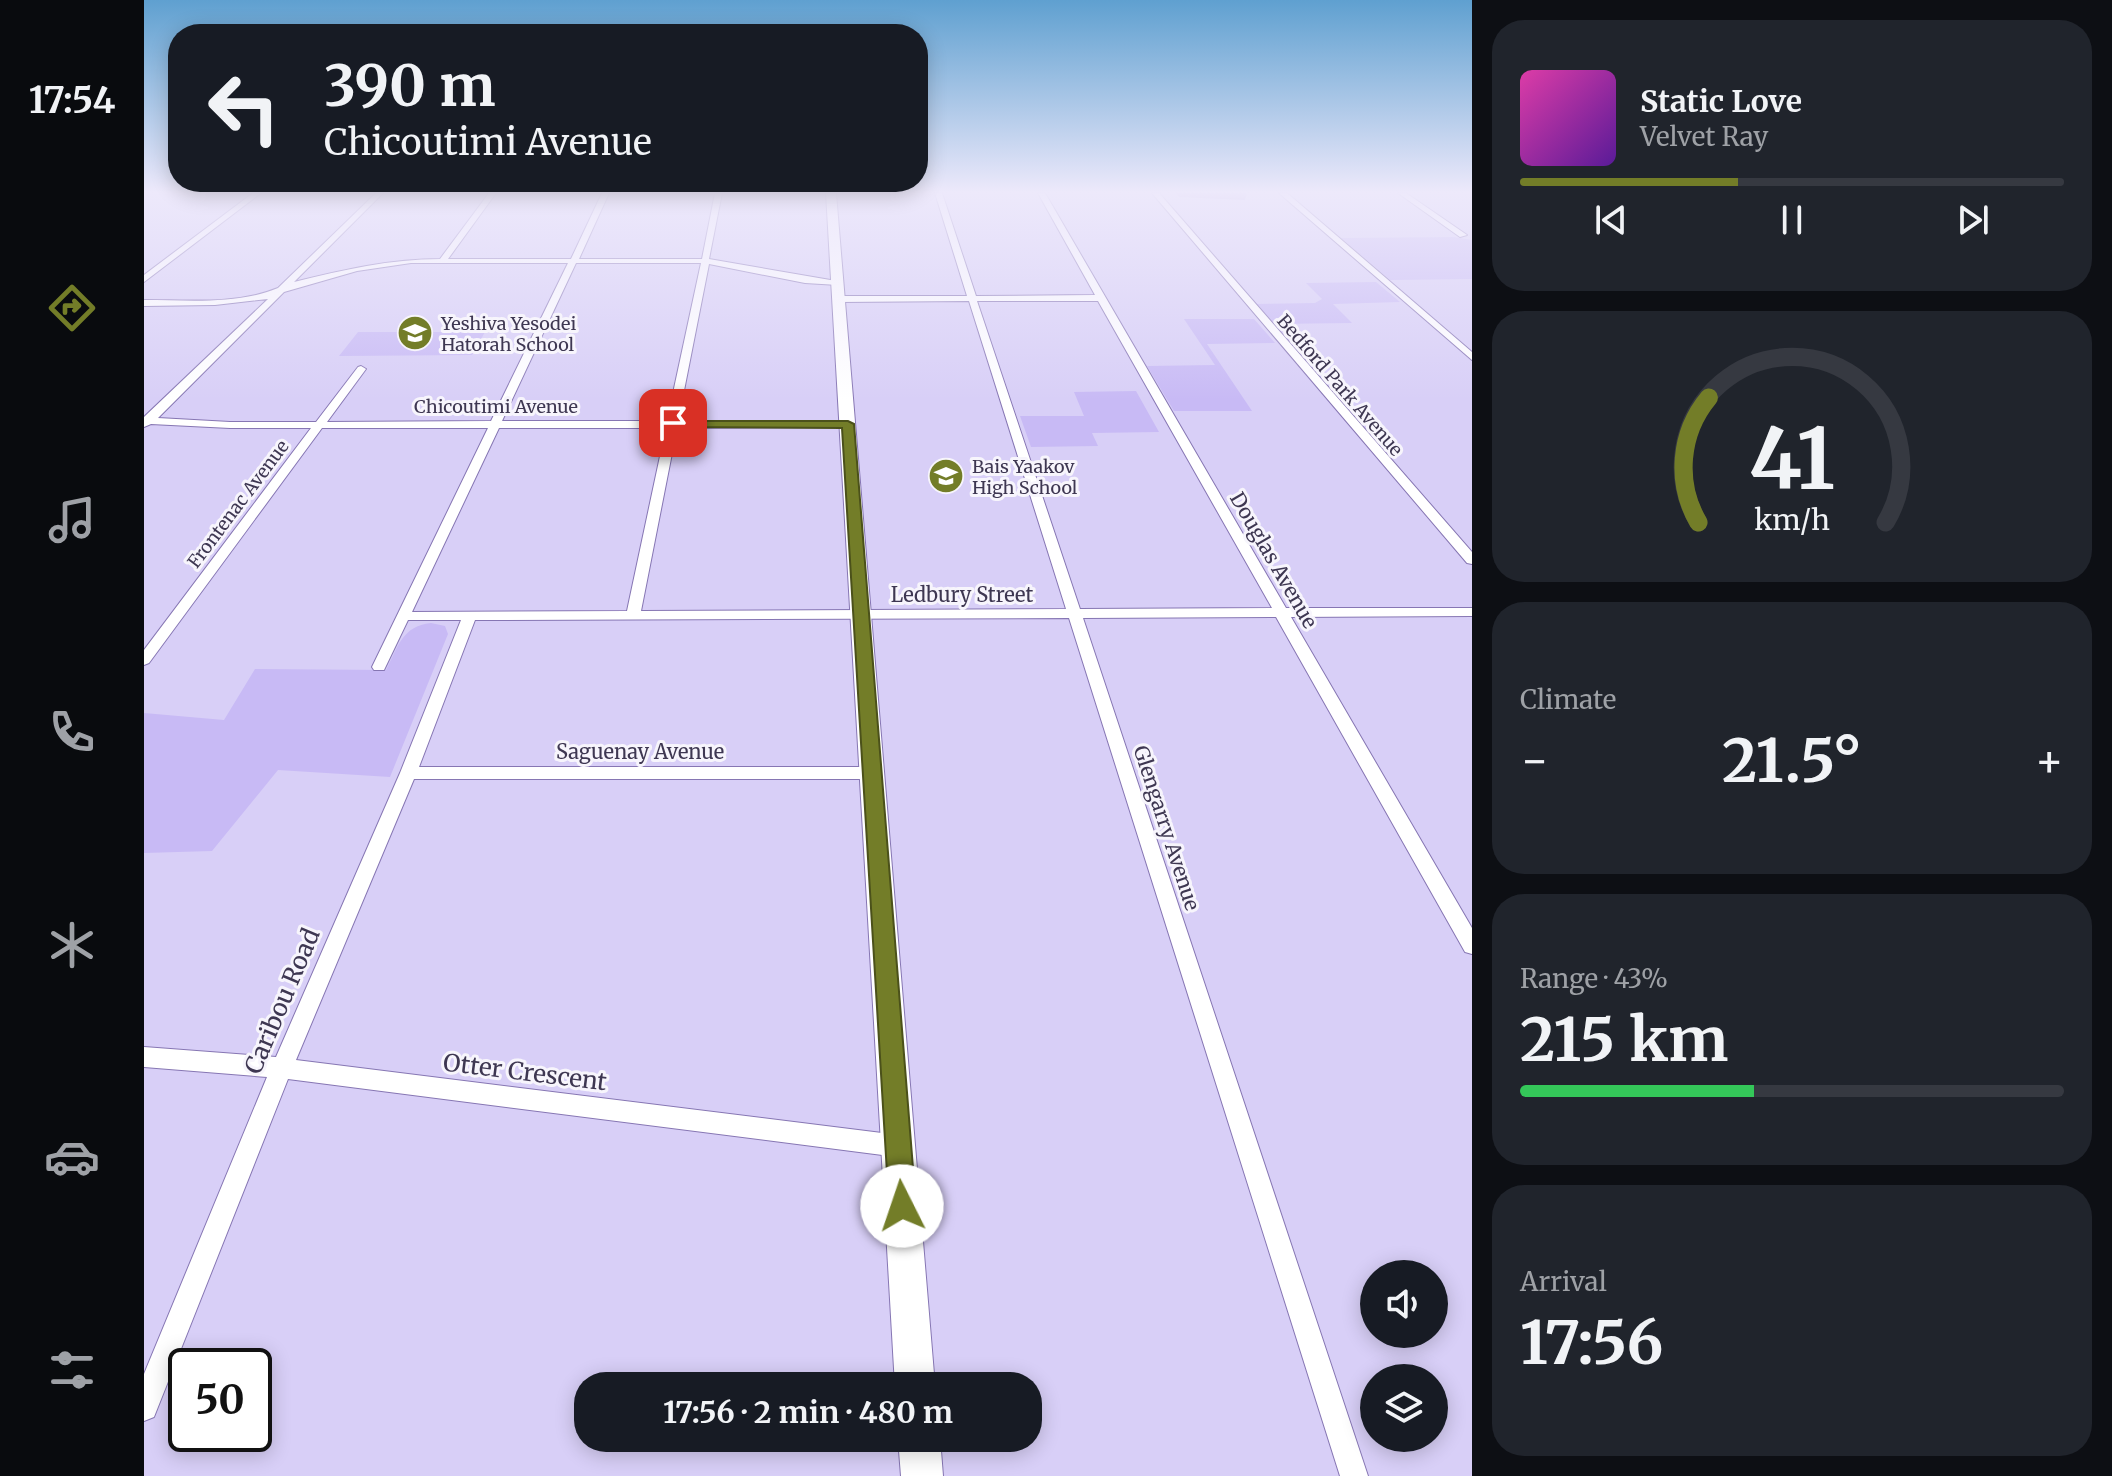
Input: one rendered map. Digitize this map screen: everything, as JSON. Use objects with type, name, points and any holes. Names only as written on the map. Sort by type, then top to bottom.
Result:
[{"type":"main road","points":[[836,262],[914,1372]]},
{"type":"main road","points":[[920,1452],[922,1476]]},
{"type":"street","points":[[144,279],[167,262]]},
{"type":"street","points":[[145,422],[309,262]]},
{"type":"street","points":[[144,303],[264,297],[372,265],[427,262]]},
{"type":"street","points":[[379,667],[574,262]]},
{"type":"street","points":[[633,614],[705,262]]},
{"type":"street","points":[[710,262],[805,280],[838,282]]},
{"type":"street","name":"Glengarry Avenue","points":[[959,262],[1354,1476]]},
{"type":"street","name":"Douglas Avenue","points":[[1080,262],[1472,946]]},
{"type":"street","name":"Bedford Park Avenue","points":[[1214,262],[1472,560]]},
{"type":"street","points":[[1362,262],[1472,357]]},
{"type":"street","points":[[839,299],[1101,298]]},
{"type":"street","name":"Frontenac Avenue","points":[[144,660],[361,369]]},
{"type":"street","name":"Chicoutimi Avenue","points":[[145,422],[208,425],[848,424]]},
{"type":"street","name":"Ledbury Street","points":[[405,616],[1472,612]]},
{"type":"street","name":"Caribou Road","points":[[144,1407],[282,1068],[408,773],[470,616]]},
{"type":"street","name":"Saguenay Avenue","points":[[408,773],[871,773]]},
{"type":"street","name":"Otter Crescent","points":[[144,1057],[282,1068],[898,1146]]},
{"type":"shaded area","points":[[1369,262],[1472,262],[1472,279],[1390,280]]},
{"type":"shaded area","points":[[1376,282],[1400,302],[1333,304],[1352,323],[1272,324],[1255,304],[1315,303],[1322,299],[1306,283]]},
{"type":"shaded area","points":[[1184,319],[1254,319],[1275,343],[1207,344],[1252,411],[1174,411],[1147,366],[1215,365]]},
{"type":"shaded area","points":[[358,332],[485,332],[472,355],[339,356]]},
{"type":"shaded area","points":[[1136,391],[1159,432],[1092,433],[1098,446],[1031,447],[1020,416],[1084,416],[1074,392]]},
{"type":"shaded area","points":[[431,623],[445,626],[448,634],[390,777],[278,770],[212,851],[144,853],[144,713],[224,720],[255,669],[386,670],[407,633]]},
{"type":"place","name":"Yeshiva Yesodei Hatorah School","points":[[415,333]]},
{"type":"place","name":"Bais Yaakov High School","points":[[946,476]]},
{"type":"route","points":[[673,423],[848,424],[902,1206]]}]
